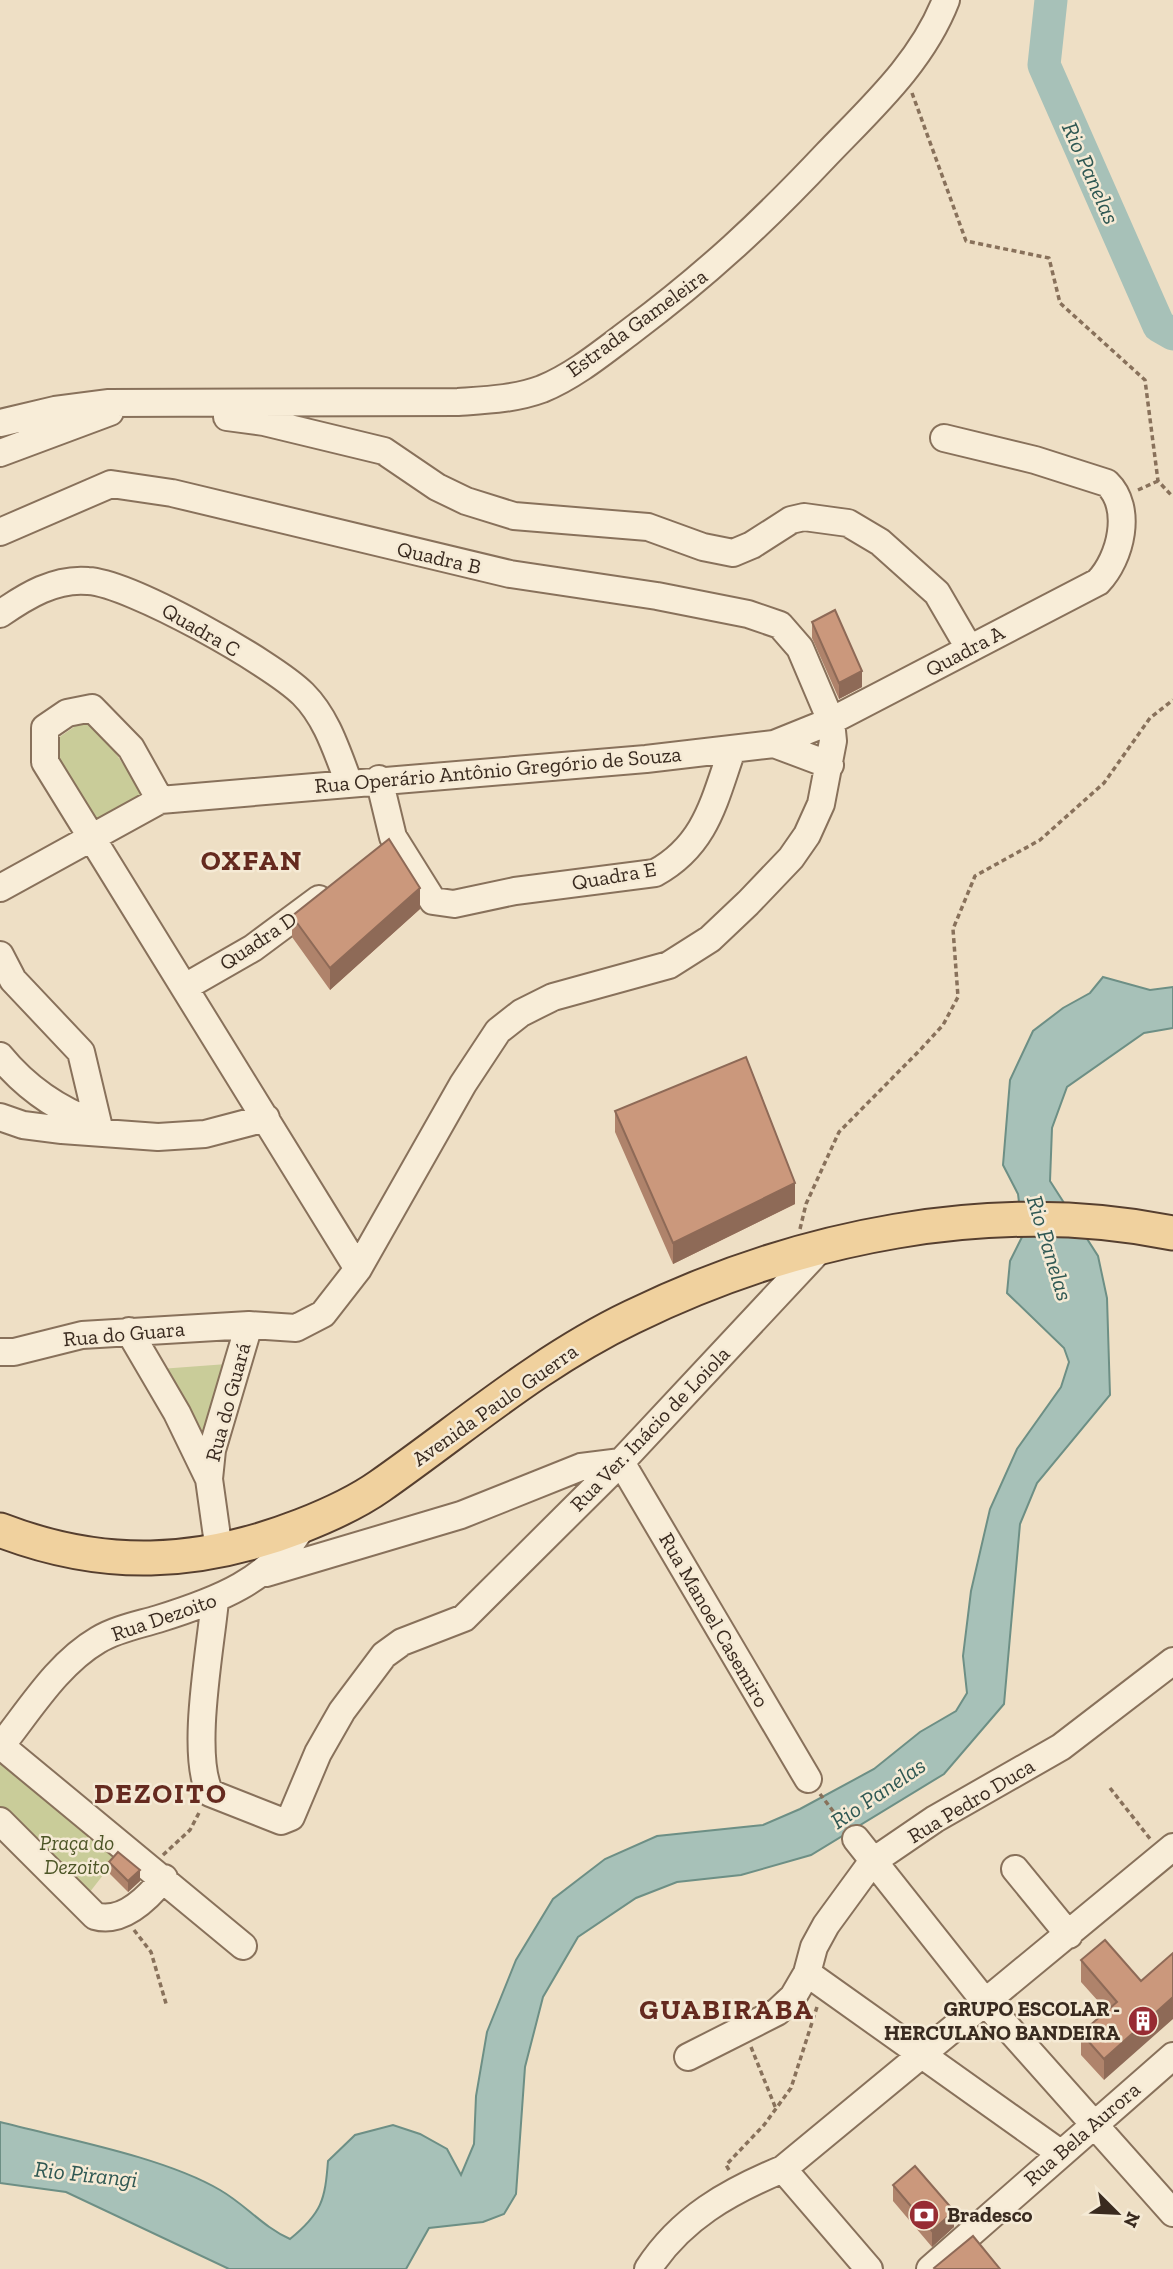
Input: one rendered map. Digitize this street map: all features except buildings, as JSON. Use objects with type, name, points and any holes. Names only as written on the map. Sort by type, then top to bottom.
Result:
[{"type":"main road","name":"Avenida Paulo Guerra","points":[[0,1530],[44,1547],[111,1558],[159,1559],[219,1551],[261,1541],[334,1513],[378,1488],[545,1366],[630,1317],[690,1292],[810,1252],[905,1230],[993,1220],[1063,1220],[1173,1233]]},
{"type":"street","name":"Estrada Gameleira","points":[[0,423],[55,410],[116,406],[458,402],[514,398],[543,388],[590,362],[696,283],[756,229],[904,73],[933,30],[946,0]]},
{"type":"street","points":[[0,453],[92,421],[116,406],[127,412],[228,417],[317,434],[384,451],[437,486],[493,512],[648,527],[721,551],[741,551],[774,529],[804,516],[848,523],[880,542],[937,593],[969,648]]},
{"type":"street","name":"Quadra A","points":[[831,721],[1098,582],[1112,564],[1119,544],[1121,515],[1114,490],[1107,483],[944,438]]},
{"type":"street","name":"Quadra B","points":[[0,532],[111,484],[172,493],[510,574],[657,596],[748,614],[780,625],[791,635],[800,648],[831,721]]},
{"type":"street","name":"Quadra C","points":[[0,614],[54,584],[86,580],[113,584],[139,595],[277,674],[303,694],[325,723],[349,783]]},
{"type":"street","points":[[0,888],[91,840],[160,800],[131,748],[92,708],[68,713],[45,728],[45,762],[91,840],[185,986],[358,1269]]},
{"type":"street","name":"Rua Operário Antônio Gregório de Souza","points":[[160,800],[732,750],[774,744],[831,721]]},
{"type":"street","name":"Rua do Guara","points":[[0,1352],[14,1352],[82,1335],[249,1325],[296,1328],[323,1314],[358,1269],[463,1084],[498,1031],[521,1013],[552,997],[670,965],[710,939],[791,858],[807,835],[821,804],[833,741],[831,721]]},
{"type":"street","points":[[774,744],[830,765]]},
{"type":"street","name":"Quadra E","points":[[393,837],[428,897],[438,903],[454,904],[515,891],[655,873],[676,861],[701,831],[732,750]]},
{"type":"street","points":[[372,855],[393,837],[379,779]]},
{"type":"street","name":"Quadra D","points":[[185,986],[253,948],[339,882]]},
{"type":"street","points":[[0,956],[13,980],[81,1052],[99,1128]]},
{"type":"street","points":[[0,1056],[44,1098],[99,1128]]},
{"type":"street","points":[[0,1117],[23,1125],[99,1128],[158,1137],[205,1134],[266,1118]]},
{"type":"street","name":"Rua Ver. Inácio de Loiola","points":[[210,1793],[281,1821],[291,1817],[318,1753],[372,1668],[391,1648],[464,1618],[621,1462],[810,1252]]},
{"type":"street","name":"Rua do Guará","points":[[219,1551],[209,1479],[217,1428],[249,1325]]},
{"type":"street","name":"Rua do Guará","points":[[129,1332],[177,1413],[209,1479]]},
{"type":"street","points":[[261,1574],[461,1515],[581,1467],[621,1462]]},
{"type":"street","name":"Rua Manoel Casemiro","points":[[621,1462],[808,1779]]},
{"type":"street","name":"Rua Dezoito","points":[[0,1746],[46,1688],[72,1660],[97,1640],[124,1628],[215,1600],[261,1574],[279,1559],[303,1525]]},
{"type":"street","points":[[210,1793],[204,1781],[203,1753],[215,1600]]},
{"type":"street","name":"Rua Pedro Duca","points":[[688,2057],[777,2012],[815,1979],[814,1947],[826,1925],[872,1862],[935,1819],[1061,1747],[1173,1661]]},
{"type":"street","points":[[0,1746],[158,1872],[243,1946]]},
{"type":"street","points":[[0,1821],[95,1916],[112,1919],[122,1914],[158,1872]]},
{"type":"street","points":[[856,1839],[986,2003],[1091,2125],[1173,2213]]},
{"type":"street","points":[[648,2269],[665,2243],[684,2224],[738,2188],[783,2169],[924,2056],[1168,1851]]},
{"type":"street","points":[[1015,1869],[1069,1935]]},
{"type":"street","points":[[815,1979],[1060,2153]]},
{"type":"street","name":"Rua Bela Aurora","points":[[930,2269],[1091,2125],[1173,2056]]},
{"type":"street","points":[[783,2169],[869,2269]]},
{"type":"path","points":[[904,73],[966,241],[1049,258],[1060,303],[1145,380],[1158,481],[1173,497]]},
{"type":"path","points":[[810,1252],[806,1204],[839,1132],[943,1025],[958,997],[953,929],[975,876],[1040,840],[1104,783],[1150,718],[1173,700]]},
{"type":"path","points":[[808,1779],[856,1839]]},
{"type":"path","points":[[1110,1787],[1168,1851]]},
{"type":"path","points":[[158,1872],[190,1830],[210,1793]]},
{"type":"path","points":[[122,1914],[151,1952],[167,2007]]},
{"type":"path","points":[[738,2188],[726,2165],[791,2088],[815,1979]]},
{"type":"path","points":[[744,2029],[776,2109]]},
{"type":"green space","points":[[90,716],[145,796],[93,830],[45,747]]},
{"type":"green space","points":[[227,1364],[204,1441],[160,1369]]},
{"type":"green space","name":"Praça do Dezoito","points":[[0,1760],[117,1857],[86,1897],[0,1813]]},
{"type":"water","name":"Rio Pirangi","points":[[1103,977],[1150,990],[1173,987],[1173,1028],[1144,1033],[1067,1087],[1052,1128],[1050,1181],[1098,1256],[1107,1298],[1110,1395],[1037,1483],[1020,1524],[1004,1704],[944,1774],[811,1855],[741,1875],[677,1882],[636,1898],[578,1937],[543,1997],[525,2067],[516,2194],[504,2214],[483,2222],[429,2228],[406,2269],[229,2269],[66,2192],[0,2183],[0,2122],[143,2158],[197,2178],[220,2190],[290,2239],[309,2221],[320,2205],[328,2161],[355,2135],[393,2125],[420,2134],[447,2149],[461,2175],[474,2144],[476,2096],[487,2032],[516,1960],[553,1899],[605,1859],[657,1836],[763,1825],[800,1809],[874,1769],[920,1732],[956,1711],[967,1693],[963,1656],[971,1591],[990,1509],[1017,1449],[1061,1387],[1069,1362],[1064,1348],[1007,1293],[1010,1261],[1023,1235],[1018,1194],[1003,1165],[1010,1080],[1033,1031],[1063,1008],[1090,993]]},
{"type":"waterway","name":"Rio Panelas","points":[[1051,0],[1044,65],[1159,326],[1173,334]]},
{"type":"place","name":"GRUPO ESCOLAR - HERCULANO BANDEIRA","points":[[1143,2021]]},
{"type":"place","name":"Bradesco","points":[[924,2215]]},
{"type":"district","name":"OXFAN","points":[[252,860]]},
{"type":"district","name":"DEZOITO","points":[[161,1793]]},
{"type":"district","name":"GUABIRABA","points":[[727,2009]]}]
